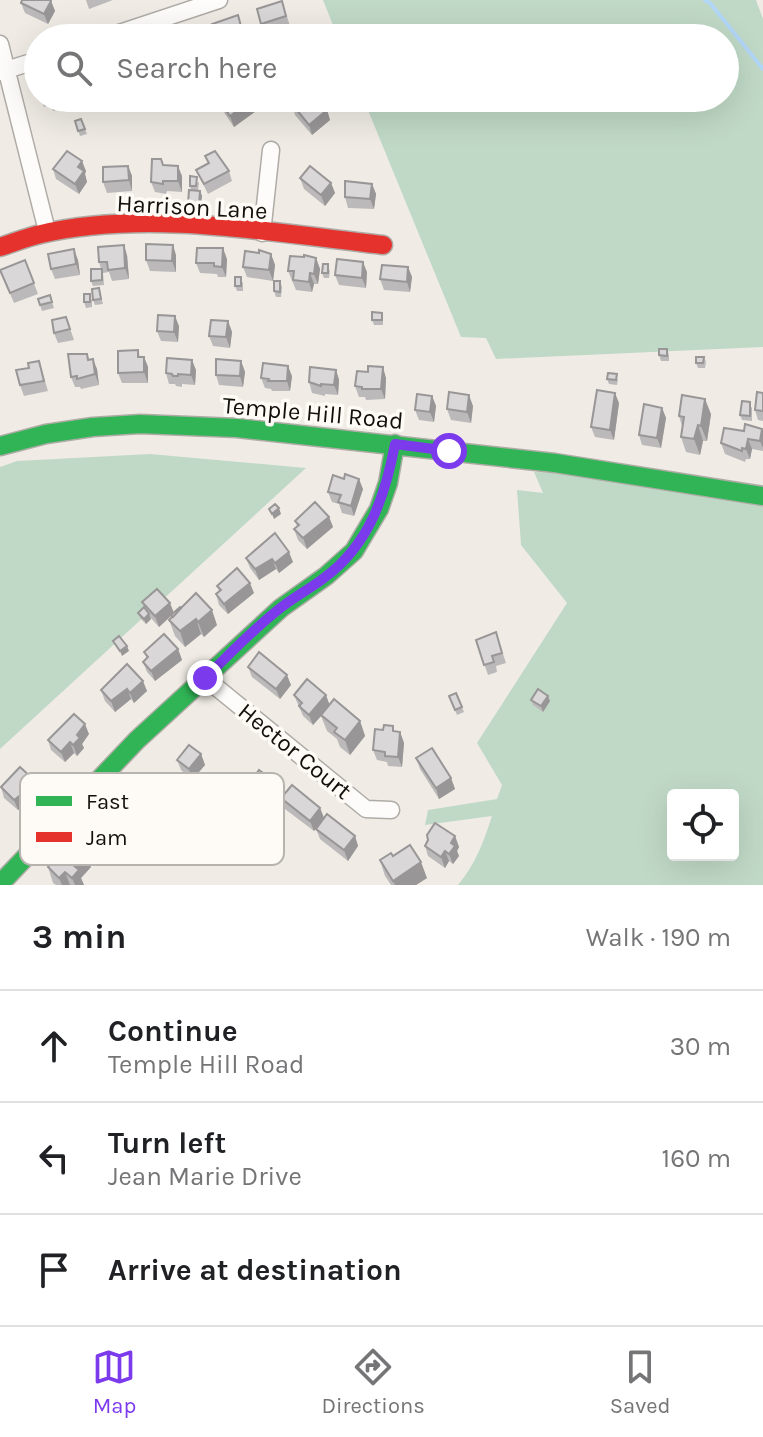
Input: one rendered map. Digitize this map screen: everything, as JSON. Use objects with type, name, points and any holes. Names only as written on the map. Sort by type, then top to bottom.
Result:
[{"type":"street","points":[[146,24],[219,0]]},
{"type":"street","points":[[0,44],[4,71],[47,231]]},
{"type":"street","points":[[4,71],[24,65]]},
{"type":"street","points":[[262,233],[271,150]]},
{"type":"street","name":"Harrison Lane","points":[[0,247],[47,231],[142,226],[262,233],[383,245]]},
{"type":"street","name":"Temple Hill Road","points":[[0,446],[67,431],[162,426],[314,435],[613,470],[763,496]]},
{"type":"street","points":[[106,773],[137,740],[281,608],[326,576],[354,551],[379,509],[388,483],[395,444]]},
{"type":"street","name":"Hector Court","points":[[205,678],[366,809],[391,810]]},
{"type":"street","points":[[0,884],[20,863]]},
{"type":"green space","points":[[323,0],[756,0],[763,19],[763,347],[496,359],[486,338],[461,337],[369,112],[739,112],[739,24],[332,24]]},
{"type":"green space","points":[[150,454],[306,468],[0,749],[0,467],[17,461]]},
{"type":"green space","points":[[534,472],[597,474],[763,500],[763,885],[458,885],[478,852],[492,816],[425,825],[428,810],[497,799],[502,785],[477,743],[567,603],[521,545],[517,490],[543,493]]},
{"type":"building","points":[[22,0],[51,1],[44,14],[21,3]]},
{"type":"building","points":[[282,1],[286,16],[261,24],[257,9]]},
{"type":"building","points":[[238,15],[240,24],[212,24]]},
{"type":"building","points":[[298,112],[325,112],[309,125]]},
{"type":"building","points":[[81,119],[85,129],[78,131],[75,121]]},
{"type":"building","points":[[67,151],[82,161],[78,167],[84,171],[75,184],[53,169]]},
{"type":"building","points":[[215,151],[229,171],[204,184],[196,170],[209,163],[205,156]]},
{"type":"building","points":[[152,159],[161,159],[163,165],[178,166],[178,181],[163,181],[163,184],[151,182]]},
{"type":"building","points":[[128,166],[129,180],[103,182],[103,167]]},
{"type":"building","points":[[310,166],[331,183],[321,195],[300,178]]},
{"type":"building","points":[[190,176],[197,177],[196,186],[190,186]]},
{"type":"building","points":[[345,181],[372,184],[370,199],[345,197]]},
{"type":"building","points":[[189,190],[200,191],[199,205],[188,204]]},
{"type":"building","points":[[146,244],[173,245],[172,261],[146,260]]},
{"type":"building","points":[[124,245],[125,268],[108,270],[107,262],[99,262],[98,247]]},
{"type":"building","points":[[197,248],[223,248],[222,267],[214,266],[214,263],[196,263]]},
{"type":"building","points":[[74,249],[76,264],[51,269],[48,254]]},
{"type":"building","points":[[259,250],[271,254],[269,270],[243,267],[245,251],[259,253]]},
{"type":"building","points":[[290,256],[316,258],[314,274],[310,273],[309,282],[293,280],[294,271],[288,271]]},
{"type":"building","points":[[337,259],[363,262],[362,278],[335,275]]},
{"type":"building","points":[[25,260],[34,283],[10,293],[0,270]]},
{"type":"building","points":[[323,264],[328,264],[328,273],[322,273]]},
{"type":"building","points":[[382,265],[408,267],[407,282],[380,279]]},
{"type":"building","points":[[91,269],[102,269],[102,280],[91,281]]},
{"type":"building","points":[[235,277],[241,277],[241,286],[235,286]]},
{"type":"building","points":[[274,281],[280,281],[280,292],[274,291]]},
{"type":"building","points":[[99,288],[101,299],[93,300],[92,289]]},
{"type":"building","points":[[84,294],[90,294],[90,302],[84,302]]},
{"type":"building","points":[[50,295],[52,302],[40,305],[38,299]]},
{"type":"building","points":[[372,312],[382,313],[382,320],[372,320]]},
{"type":"building","points":[[158,315],[175,316],[174,332],[157,331]]},
{"type":"building","points":[[66,317],[70,329],[54,333],[52,320]]},
{"type":"building","points":[[211,320],[228,321],[226,337],[209,336]]},
{"type":"building","points":[[659,349],[667,349],[667,356],[659,355]]},
{"type":"building","points":[[138,350],[138,357],[144,357],[144,372],[118,373],[118,351]]},
{"type":"building","points":[[68,354],[87,354],[88,360],[93,359],[95,374],[77,379],[77,376],[71,377]]},
{"type":"building","points":[[696,357],[704,357],[703,363],[696,363]]},
{"type":"building","points":[[167,358],[192,360],[191,375],[173,376],[166,373]]},
{"type":"building","points":[[216,359],[241,361],[240,376],[216,375]]},
{"type":"building","points":[[39,361],[44,381],[20,385],[16,370],[29,368],[28,363]]},
{"type":"building","points":[[263,363],[288,366],[287,381],[261,378]]},
{"type":"building","points":[[368,366],[383,367],[381,389],[355,386],[357,371],[368,372]]},
{"type":"building","points":[[310,367],[336,370],[334,385],[321,386],[309,382]]},
{"type":"building","points":[[608,373],[617,374],[616,380],[607,379]]},
{"type":"building","points":[[597,390],[615,393],[610,430],[591,427]]},
{"type":"building","points":[[449,392],[469,395],[467,412],[447,409]]},
{"type":"building","points":[[757,392],[763,393],[763,411],[755,410]]},
{"type":"building","points":[[417,394],[432,396],[430,412],[415,410]]},
{"type":"building","points":[[682,395],[705,399],[701,426],[698,425],[694,439],[681,437],[684,417],[679,416]]},
{"type":"building","points":[[742,401],[750,402],[750,416],[740,415]]},
{"type":"building","points":[[644,404],[662,408],[657,438],[639,435]]},
{"type":"building","points":[[745,424],[762,429],[760,441],[748,439],[746,449],[742,448],[742,451],[721,443],[724,428],[744,431]]},
{"type":"building","points":[[345,474],[359,479],[351,506],[338,502],[341,495],[328,492],[333,475],[344,479]]},
{"type":"building","points":[[315,502],[329,517],[303,538],[294,529],[299,525],[295,521]]},
{"type":"building","points":[[275,504],[279,508],[272,514],[269,509]]},
{"type":"building","points":[[275,533],[289,552],[275,563],[272,559],[255,569],[246,558]]},
{"type":"building","points":[[237,568],[250,583],[224,604],[216,594],[221,590],[217,586]]},
{"type":"building","points":[[157,589],[170,603],[155,616],[142,602]]},
{"type":"building","points":[[196,593],[212,610],[180,631],[169,620]]},
{"type":"building","points":[[144,607],[149,614],[144,619],[138,613]]},
{"type":"building","points":[[496,632],[502,653],[492,656],[494,662],[484,665],[476,640]]},
{"type":"building","points":[[164,634],[178,649],[151,671],[143,662],[148,657],[144,652]]},
{"type":"building","points":[[119,636],[127,646],[120,651],[113,641]]},
{"type":"building","points":[[259,652],[287,675],[276,689],[248,667]]},
{"type":"building","points":[[127,664],[143,681],[130,693],[127,689],[111,701],[101,690]]},
{"type":"building","points":[[307,679],[326,695],[309,715],[299,706],[302,703],[294,695]]},
{"type":"building","points":[[538,689],[548,696],[541,706],[531,700]]},
{"type":"building","points":[[456,693],[462,707],[455,710],[449,696]]},
{"type":"building","points":[[334,699],[360,721],[345,740],[334,732],[337,728],[321,715]]},
{"type":"building","points":[[74,714],[85,724],[77,735],[80,738],[73,745],[70,742],[61,752],[48,740]]},
{"type":"building","points":[[384,725],[393,726],[393,731],[400,732],[398,757],[385,756],[385,752],[373,750],[375,729],[383,730]]},
{"type":"building","points":[[189,745],[201,754],[189,769],[177,760]]},
{"type":"building","points":[[432,748],[451,778],[436,788],[416,758]]},
{"type":"building","points":[[20,767],[26,773],[20,773],[20,795],[14,800],[1,787]]},
{"type":"building","points":[[292,785],[320,808],[310,821],[284,800],[284,794]]},
{"type":"building","points":[[327,814],[355,836],[344,850],[316,829]]},
{"type":"building","points":[[435,823],[455,836],[451,843],[455,846],[449,854],[445,851],[441,857],[425,846],[427,835]]},
{"type":"building","points":[[410,845],[421,862],[393,881],[380,860]]},
{"type":"building","points":[[73,865],[79,870],[72,878],[65,872],[59,878],[48,867]]},
{"type":"waterway","points":[[705,0],[727,24]]},
{"type":"waterway","points":[[739,39],[763,69]]},
{"type":"traffic: fast","points":[[0,446],[46,434],[93,427],[140,424],[237,428],[555,463],[763,496]]},
{"type":"traffic: fast","points":[[106,773],[137,740],[281,608],[326,576],[354,551],[379,509],[388,483],[395,444]]},
{"type":"traffic: fast","points":[[0,884],[20,863]]},
{"type":"traffic: jam","points":[[0,247],[41,234],[125,223],[212,226],[383,245]]},
{"type":"route","points":[[205,678],[281,608],[326,576],[354,551],[379,509],[388,483],[395,444],[449,451]]}]
